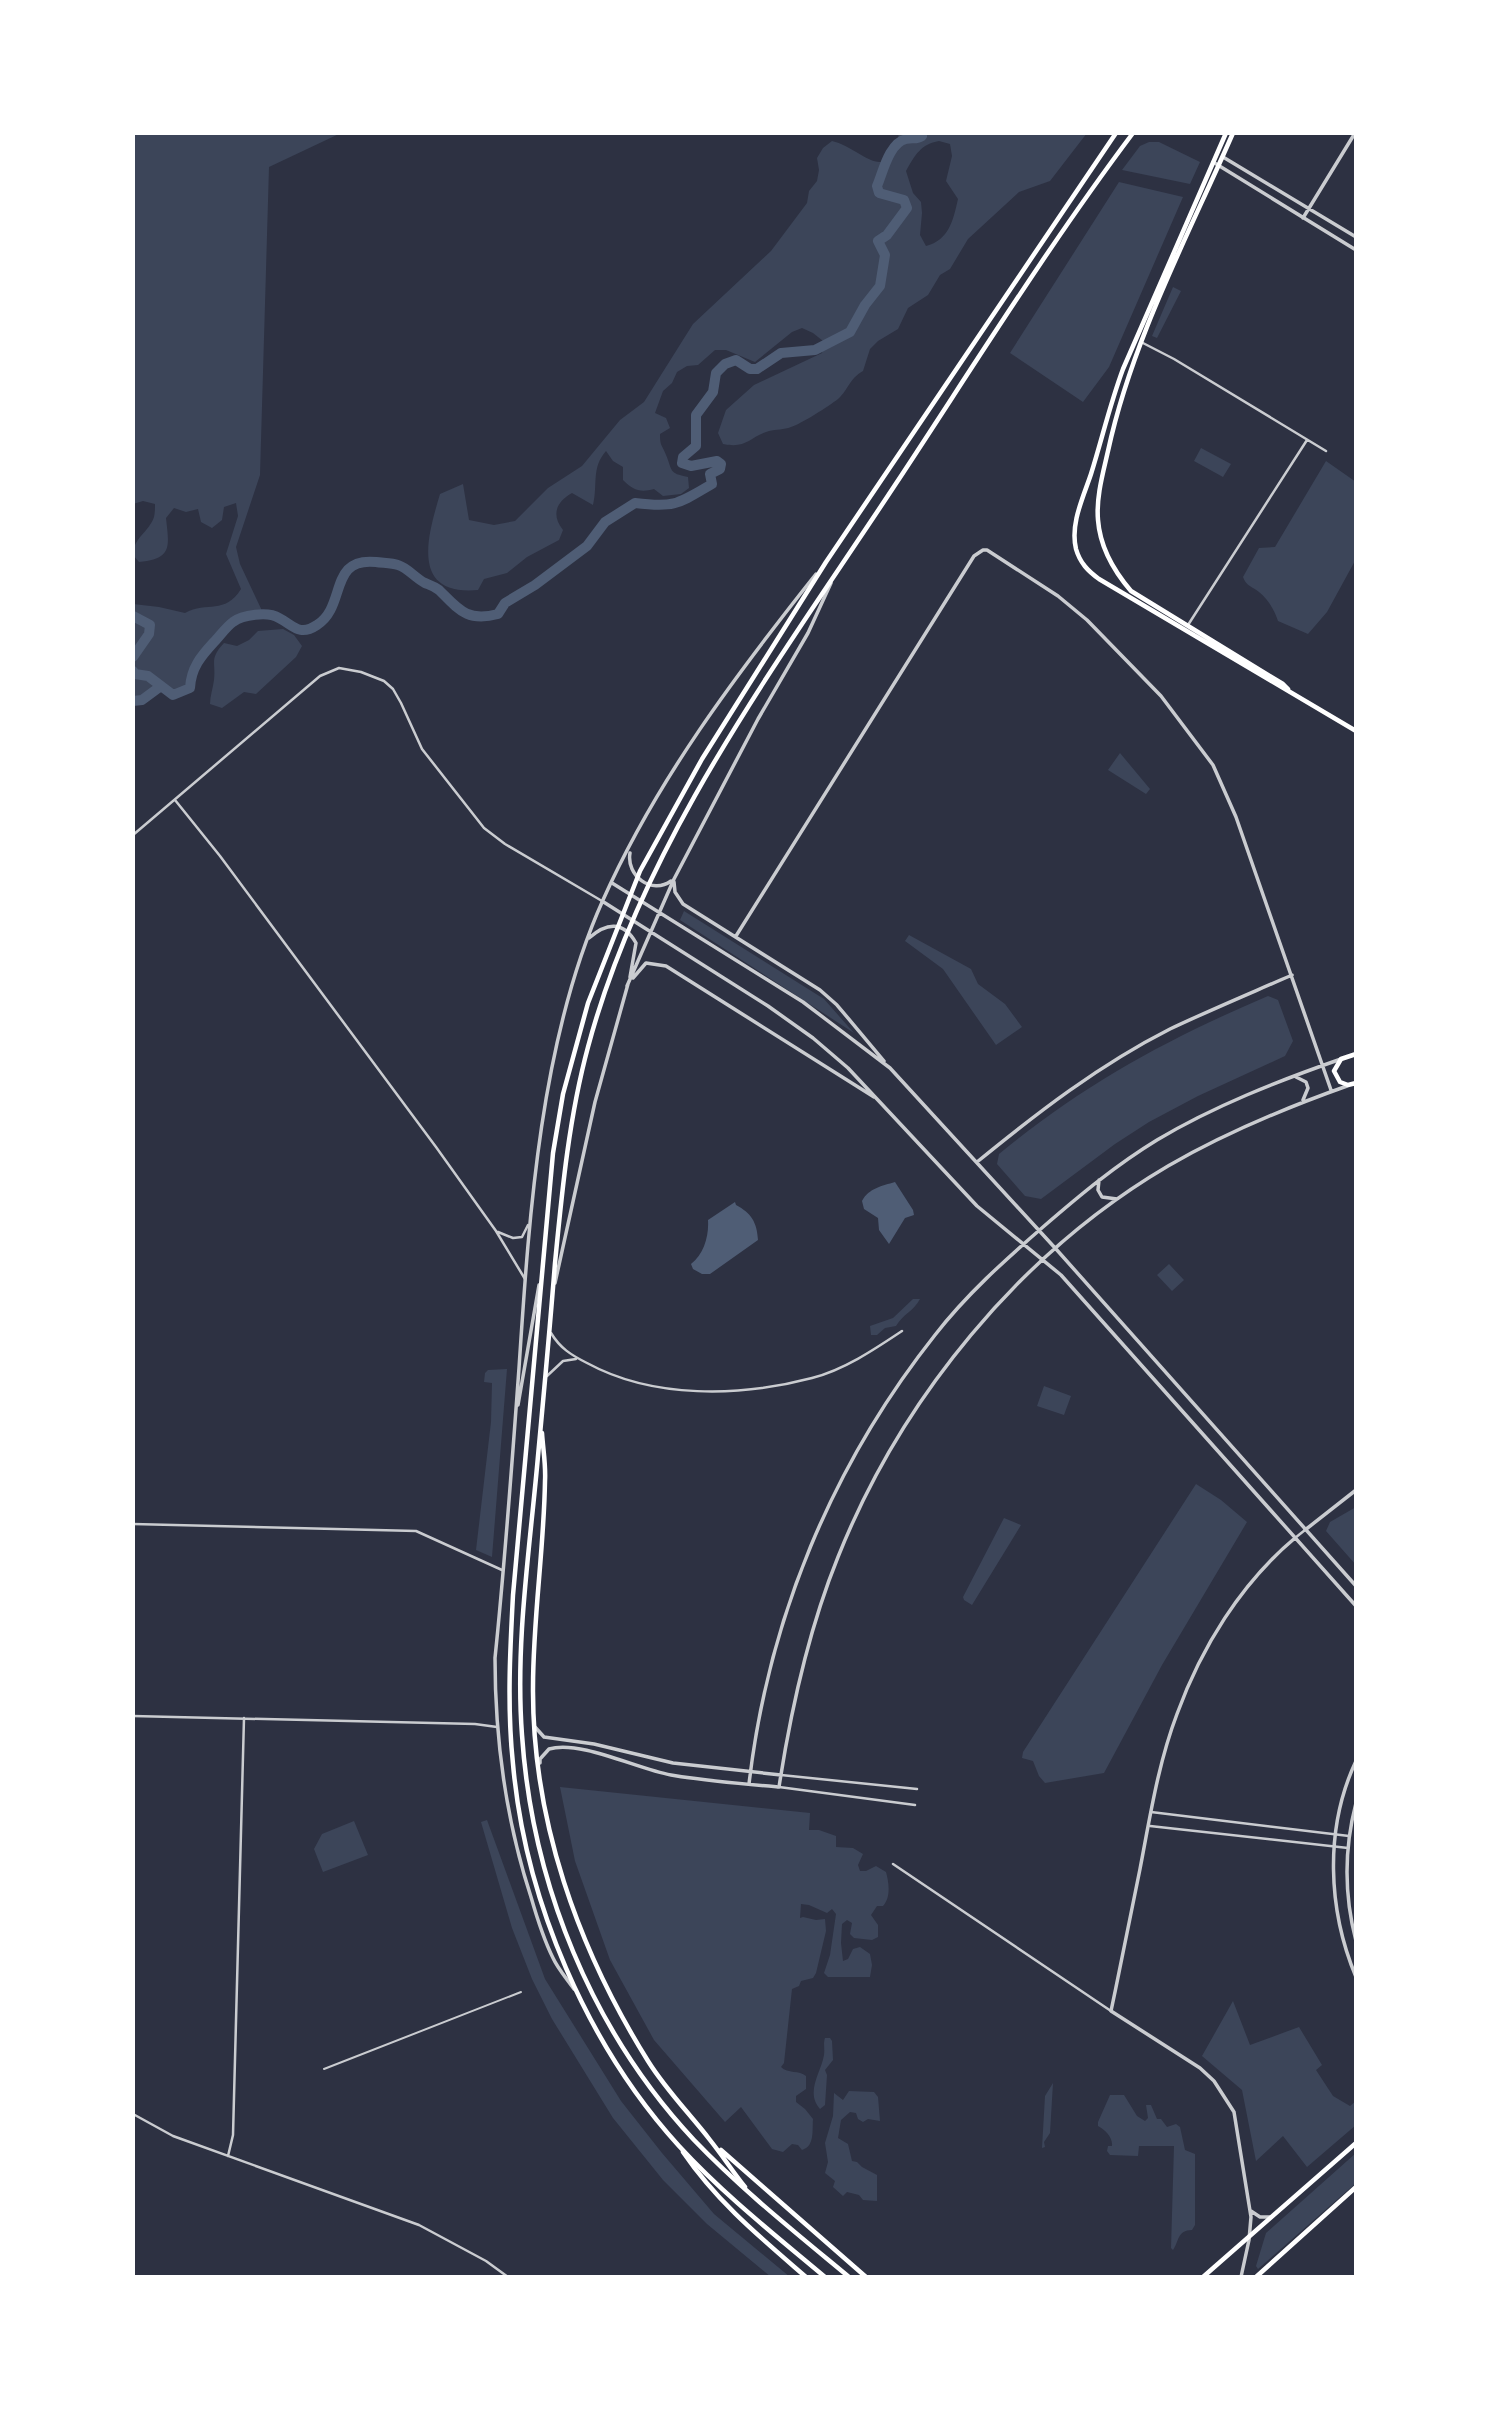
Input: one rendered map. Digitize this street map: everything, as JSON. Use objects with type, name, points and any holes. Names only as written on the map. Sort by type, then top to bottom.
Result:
[{"type":"main road","points":[[806,2277],[729,2210],[711,2190],[621,2069],[578,1994],[558,1951],[538,1890],[519,1807],[510,1720],[513,1595],[553,1153],[563,1094],[588,1003],[640,871],[702,759],[826,562],[1116,133]]},
{"type":"main road","points":[[849,2277],[752,2196],[691,2136],[656,2096],[605,2019],[572,1950],[545,1867],[528,1786],[521,1708],[525,1597],[561,1203],[577,1095],[591,1037],[619,954],[651,876],[714,763],[837,571],[1112,160],[1133,133]]},
{"type":"main road","points":[[1226,133],[1114,392],[1079,507],[1076,550],[1086,568],[1099,579],[1356,731]]},
{"type":"main road","points":[[1233,133],[1141,342],[1111,435],[1098,504],[1099,528],[1111,565],[1131,591],[1283,684],[1288,690]]},
{"type":"main road","points":[[1356,1054],[1341,1059],[1334,1071],[1340,1082],[1349,1085],[1356,1083]]},
{"type":"main road","points":[[541,1425],[545,1479],[535,1636],[534,1725],[538,1771],[550,1833],[566,1892],[612,2000],[649,2062],[752,2196]]},
{"type":"main road","points":[[710,2140],[866,2277]]},
{"type":"main road","points":[[1203,2277],[1356,2143]]},
{"type":"main road","points":[[679,2146],[765,2227],[825,2277]]},
{"type":"main road","points":[[1256,2277],[1356,2188]]},
{"type":"street","points":[[1303,218],[1355,133]]},
{"type":"street","points":[[1217,153],[1356,237]]},
{"type":"street","points":[[1213,162],[1356,250]]},
{"type":"street","points":[[1141,342],[1174,359],[1326,451]]},
{"type":"street","points":[[1188,625],[1307,440]]},
{"type":"street","points":[[736,936],[974,556],[987,550],[1058,596],[1087,620],[1161,696],[1213,765],[1236,817],[1332,1091]]},
{"type":"street","points":[[578,1994],[554,1961],[523,1873],[507,1799],[497,1727],[495,1658],[515,1425],[524,1279],[541,1127],[569,998],[587,939],[633,841],[666,782],[716,706],[826,562]]},
{"type":"street","points":[[627,986],[674,879],[758,719],[808,633],[837,571]]},
{"type":"street","points":[[133,835],[320,676],[339,668],[361,672],[384,681],[393,689],[422,749],[484,828],[505,844],[653,931],[813,1038],[848,1068],[959,1188],[1061,1275],[1356,1606]]},
{"type":"street","points":[[175,800],[320,991],[496,1231],[524,1279]]},
{"type":"street","points":[[633,841],[629,866],[634,876],[653,886],[665,885],[674,879]]},
{"type":"street","points":[[674,879],[675,892],[683,904],[820,990],[837,1005],[890,1068],[1056,1249],[1356,1586]]},
{"type":"street","points":[[612,883],[803,1002],[890,1068]]},
{"type":"street","points":[[552,1302],[601,1079],[636,953],[633,936],[614,926],[600,928],[587,939]]},
{"type":"street","points":[[627,986],[646,963],[666,966],[882,1102]]},
{"type":"street","points":[[976,1163],[1036,1114],[1132,1051],[1169,1030],[1292,975]]},
{"type":"street","points":[[749,1784],[767,1678],[788,1602],[808,1550],[835,1492],[880,1411],[935,1335],[983,1282],[1100,1178],[1159,1139],[1220,1106],[1341,1059]]},
{"type":"street","points":[[1294,1076],[1306,1082],[1308,1088],[1302,1102]]},
{"type":"street","points":[[779,1787],[805,1653],[837,1557],[860,1505],[907,1422],[958,1352],[1044,1259],[1118,1199],[1167,1167],[1241,1127],[1349,1085]]},
{"type":"street","points":[[1100,1178],[1098,1190],[1102,1197],[1118,1199]]},
{"type":"street","points":[[496,1231],[513,1238],[522,1237],[530,1222]]},
{"type":"street","points":[[515,1425],[542,1268]]},
{"type":"street","points":[[549,1329],[564,1350],[608,1375],[630,1382],[689,1391],[719,1391],[813,1378],[867,1353],[902,1331]]},
{"type":"street","points":[[545,1378],[563,1361],[579,1359]]},
{"type":"street","points":[[1111,2011],[1164,1754],[1176,1715],[1195,1670],[1236,1603],[1271,1560],[1356,1490]]},
{"type":"street","points":[[133,1524],[416,1531],[502,1570]]},
{"type":"street","points":[[133,1716],[475,1724],[497,1727]]},
{"type":"street","points":[[228,2156],[233,2135],[244,1718]]},
{"type":"street","points":[[534,1725],[544,1737],[594,1744],[673,1763],[916,1789]]},
{"type":"street","points":[[538,1771],[544,1753],[555,1748],[567,1748],[669,1774],[915,1805]]},
{"type":"street","points":[[1356,1761],[1339,1815],[1334,1847],[1334,1897],[1338,1924],[1356,1978]]},
{"type":"street","points":[[1356,1802],[1349,1836],[1346,1886],[1349,1916],[1356,1941]]},
{"type":"street","points":[[1151,1812],[1349,1836]]},
{"type":"street","points":[[1149,1826],[1348,1848]]},
{"type":"street","points":[[893,1864],[1111,2011],[1185,2057],[1207,2074],[1224,2094],[1234,2112],[1239,2130],[1250,2210],[1250,2237],[1241,2277]]},
{"type":"street","points":[[133,2114],[173,2136],[419,2225],[486,2261],[509,2277]]},
{"type":"street","points":[[1250,2210],[1260,2217],[1278,2213]]},
{"type":"lane","points":[[324,2069],[521,1992]]},
{"type":"shaded area","points":[[133,133],[341,133],[269,167],[260,475],[236,547],[240,564],[264,615],[234,621],[196,664],[191,675],[190,688],[173,695],[161,687],[142,700],[133,701],[133,604],[185,613],[229,602],[241,589],[226,554],[238,516],[236,503],[224,507],[222,520],[212,528],[201,522],[198,509],[186,512],[174,508],[166,518],[168,543],[163,554],[158,558],[139,562],[133,555],[138,539],[154,517],[155,504],[143,501],[133,504]]},
{"type":"shaded area","points":[[899,133],[1087,133],[1050,181],[1019,192],[968,239],[950,269],[940,275],[928,295],[908,308],[898,329],[870,349],[863,371],[834,402],[786,429],[762,433],[743,444],[723,444],[718,433],[726,410],[754,385],[822,353],[823,341],[802,328],[792,332],[755,362],[726,350],[715,350],[698,365],[687,366],[677,372],[672,383],[663,391],[655,413],[666,418],[670,428],[660,434],[671,468],[677,474],[688,477],[689,488],[681,494],[663,496],[654,489],[641,491],[634,488],[623,480],[623,467],[613,461],[606,451],[598,464],[593,505],[572,493],[559,505],[556,514],[563,530],[559,540],[527,557],[507,573],[484,579],[478,590],[456,589],[441,583],[432,573],[429,560],[431,527],[440,494],[463,484],[469,520],[494,525],[515,521],[548,488],[582,466],[620,420],[644,402],[693,324],[771,251],[807,203],[809,191],[817,181],[817,158],[823,148],[832,141],[873,161],[881,162],[888,159]],"holes":[[[939,141],[950,144],[952,156],[946,181],[958,199],[949,229],[940,239],[926,246],[920,235],[921,202],[913,193],[906,171],[923,148]]]},
{"type":"shaded area","points":[[1159,142],[1200,162],[1190,184],[1122,170],[1140,146]]},
{"type":"shaded area","points":[[1119,182],[1183,197],[1109,367],[1083,402],[1010,353]]},
{"type":"shaded area","points":[[1173,287],[1181,291],[1157,338],[1152,336]]},
{"type":"shaded area","points":[[1201,448],[1231,464],[1223,477],[1194,461]]},
{"type":"shaded area","points":[[1326,461],[1356,482],[1356,559],[1327,612],[1308,634],[1278,621],[1268,602],[1243,577],[1259,548],[1275,547]]},
{"type":"shaded area","points":[[283,629],[294,635],[302,646],[296,657],[256,694],[244,692],[222,708],[210,704],[215,657],[219,648],[224,643],[237,646],[258,631]]},
{"type":"shaded area","points":[[1120,753],[1150,789],[1146,794],[1108,770]]},
{"type":"shaded area","points":[[684,911],[824,999],[854,1033],[680,920]]},
{"type":"shaded area","points":[[909,935],[971,969],[978,984],[1005,1004],[1022,1027],[996,1045],[943,969],[905,941]]},
{"type":"shaded area","points":[[1268,996],[1278,1000],[1293,1041],[1285,1056],[1149,1122],[1041,1199],[1025,1196],[997,1164],[999,1154],[1095,1085],[1161,1046]]},
{"type":"shaded area","points":[[895,1182],[914,1215],[905,1218],[889,1244],[879,1230],[878,1218],[864,1209],[862,1201],[872,1190]]},
{"type":"shaded area","points":[[735,1202],[752,1219],[758,1240],[710,1274],[702,1274],[693,1269],[691,1264],[705,1244],[708,1220]]},
{"type":"shaded area","points":[[1169,1264],[1184,1280],[1172,1291],[1157,1275]]},
{"type":"shaded area","points":[[913,1299],[920,1299],[896,1326],[871,1335],[870,1326],[893,1318]]},
{"type":"shaded area","points":[[507,1369],[492,1557],[476,1550],[491,1422],[492,1383],[484,1382],[488,1370]]},
{"type":"shaded area","points":[[1044,1386],[1071,1396],[1064,1415],[1037,1406]]},
{"type":"shaded area","points":[[1196,1484],[1221,1500],[1247,1522],[1162,1665],[1104,1773],[1045,1783],[1033,1761],[1022,1758],[1023,1752]]},
{"type":"shaded area","points":[[1356,1507],[1356,1565],[1326,1531],[1330,1522]]},
{"type":"shaded area","points":[[1004,1518],[1021,1525],[972,1605],[963,1597]]},
{"type":"shaded area","points":[[560,1787],[810,1813],[809,1830],[819,1830],[836,1836],[836,1847],[853,1848],[863,1854],[858,1865],[860,1871],[876,1866],[886,1872],[887,1898],[883,1906],[877,1906],[871,1915],[878,1925],[878,1937],[872,1940],[854,1938],[850,1934],[852,1923],[847,1920],[842,1924],[843,1961],[848,1959],[853,1949],[860,1947],[870,1954],[870,1977],[828,1977],[824,1973],[830,1955],[836,1914],[832,1909],[827,1913],[801,1904],[800,1918],[825,1919],[826,1931],[816,1973],[813,1978],[801,1981],[799,1986],[792,1989],[784,2063],[781,2067],[806,2076],[806,2089],[796,2096],[796,2102],[813,2119],[812,2138],[806,2148],[802,2150],[798,2145],[792,2144],[783,2152],[772,2149],[741,2107],[725,2122],[654,2040],[610,1960],[575,1861]]},
{"type":"shaded area","points":[[487,1820],[545,1979],[621,2101],[714,2214],[790,2277],[771,2277],[707,2224],[663,2180],[613,2118],[552,2019],[532,1979],[512,1928],[481,1822]]},
{"type":"shaded area","points":[[354,1821],[368,1855],[323,1872],[314,1849],[322,1834]]},
{"type":"shaded area","points":[[1233,2001],[1250,2045],[1299,2027],[1322,2065],[1316,2070],[1333,2096],[1350,2106],[1356,2101],[1356,2125],[1307,2167],[1283,2136],[1256,2161],[1242,2090],[1202,2056]]},
{"type":"shaded area","points":[[825,2038],[832,2041],[833,2060],[825,2070],[825,2105],[820,2109],[816,2103],[814,2089],[824,2055]]},
{"type":"shaded area","points":[[1053,2083],[1050,2133],[1044,2142],[1045,2147],[1042,2148],[1045,2096]]},
{"type":"shaded area","points":[[849,2091],[874,2092],[878,2097],[880,2121],[868,2119],[863,2122],[858,2119],[856,2113],[850,2112],[841,2120],[838,2138],[848,2144],[852,2161],[877,2175],[877,2201],[863,2200],[859,2195],[847,2192],[843,2196],[833,2187],[835,2181],[825,2173],[828,2162],[825,2143],[833,2116],[834,2093],[843,2100]]},
{"type":"shaded area","points":[[1110,2095],[1124,2095],[1137,2116],[1145,2121],[1148,2118],[1146,2105],[1151,2105],[1157,2119],[1161,2119],[1167,2127],[1176,2124],[1180,2127],[1185,2150],[1195,2154],[1195,2225],[1192,2230],[1181,2234],[1173,2250],[1174,2146],[1139,2146],[1138,2156],[1110,2155],[1107,2151],[1108,2146],[1112,2146],[1111,2140],[1098,2126],[1098,2122]]},
{"type":"shaded area","points":[[1356,2153],[1356,2183],[1258,2269],[1256,2266],[1266,2233]]},
{"type":"waterway","points":[[133,671],[135,674],[148,676],[173,695],[190,688],[192,674],[201,657],[233,622],[262,614],[279,618],[296,629],[311,628],[326,617],[344,575],[351,567],[361,562],[405,568],[471,615],[498,614],[505,603],[535,585],[587,546],[605,522],[635,503],[676,503],[712,484],[710,474],[720,469],[721,464],[717,461],[691,466],[682,463],[683,457],[696,446],[696,415],[713,392],[716,373],[725,364],[736,360],[750,369],[757,369],[781,353],[815,350],[850,332],[865,305],[880,286],[885,255],[878,241],[887,235],[907,208],[904,200],[879,193],[877,186],[895,146],[906,139],[920,137],[921,133]]},
{"type":"waterway","points":[[133,616],[150,625],[149,634],[133,657]]},
{"type":"waterway","points":[[133,701],[142,700],[161,686]]}]
